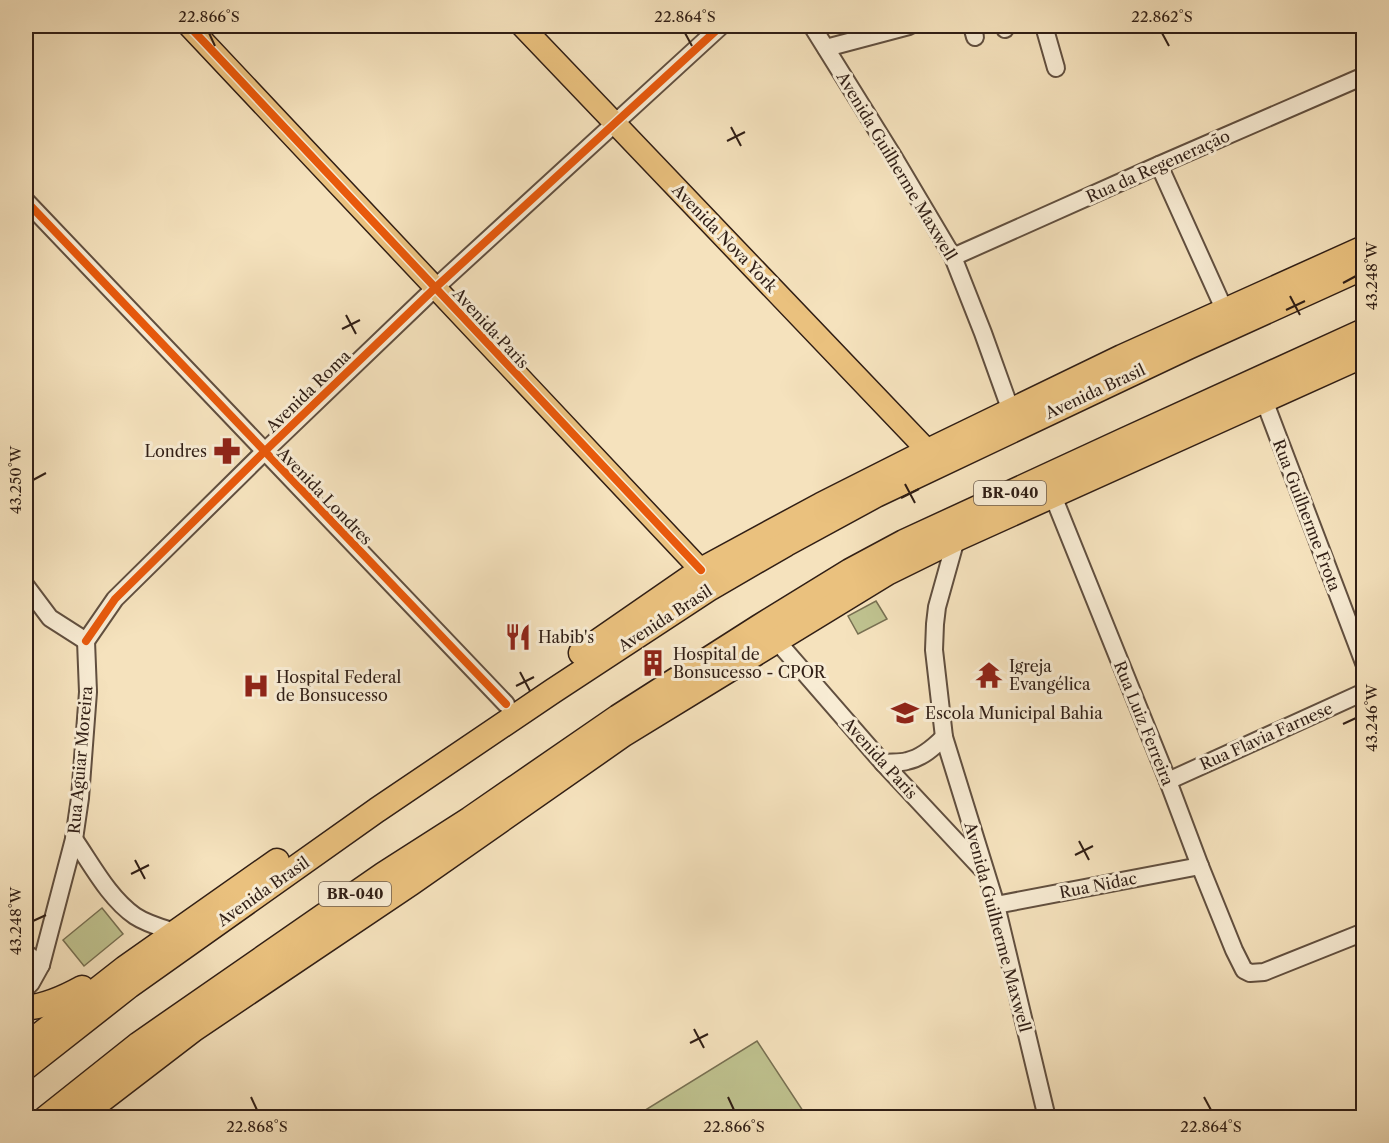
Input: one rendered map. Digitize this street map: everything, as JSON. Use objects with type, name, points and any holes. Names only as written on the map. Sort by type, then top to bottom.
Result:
[{"type":"highway","name":"Avenida Brasil","points":[[26,1046],[82,1000],[175,932],[701,570],[821,505],[928,451],[1122,357],[1364,248]]},
{"type":"highway","name":"Avenida Brasil","points":[[26,1067],[129,986],[377,810],[710,588],[876,495],[1188,347],[1364,267]]},
{"type":"highway","name":"BR-040","points":[[46,1118],[139,1044],[384,874],[470,819],[618,717],[850,572],[904,542],[1364,331]]},
{"type":"highway","points":[[1011,411],[1045,404],[1149,358],[1188,347]]},
{"type":"highway","points":[[78,1118],[194,1029],[411,883],[624,734],[887,573],[956,539],[1364,355]]},
{"type":"highway","points":[[956,539],[1125,440]]},
{"type":"highway","points":[[26,1008],[50,1003],[125,968]]},
{"type":"main road","name":"Avenida Paris","points":[[189,26],[701,570]]},
{"type":"main road","name":"Avenida Nova York","points":[[522,26],[928,451]]},
{"type":"street","name":"Avenida Roma","points":[[86,641],[115,599],[264,452],[435,288],[721,26]]},
{"type":"street","name":"Avenida Guilherme Maxwell","points":[[812,26],[953,257],[1011,411]]},
{"type":"street","points":[[826,48],[909,26]]},
{"type":"street","points":[[1044,26],[1056,68]]},
{"type":"street","name":"Rua da Regeneração","points":[[953,257],[1364,76]]},
{"type":"street","points":[[1159,165],[1225,311]]},
{"type":"street","name":"Avenida Londres","points":[[26,201],[506,704]]},
{"type":"street","name":"Rua Guilherme Frota","points":[[1264,400],[1364,663]]},
{"type":"street","name":"Rua Luiz Ferreira","points":[[1053,496],[1200,866],[1244,970],[1250,973],[1264,972],[1364,932]]},
{"type":"street","name":"Avenida Guilherme Maxwell","points":[[956,539],[937,607],[935,624],[934,650],[944,737],[996,904],[1047,1118]]},
{"type":"street","points":[[26,586],[50,618],[86,641]]},
{"type":"street","name":"Avenida Paris","points":[[776,640],[883,763],[986,873]]},
{"type":"street","name":"Rua Aguiar Moreira","points":[[26,988],[41,965],[74,838],[88,714],[86,641]]},
{"type":"street","name":"Rua Flavia Farnese","points":[[1168,781],[1364,692]]},
{"type":"street","points":[[883,763],[908,761],[919,757],[944,737]]},
{"type":"street","points":[[74,838],[108,888],[127,909],[136,917],[175,932]]},
{"type":"street","name":"Rua Nidac","points":[[996,904],[1200,866]]},
{"type":"street","points":[[26,953],[41,965]]},
{"type":"green space","points":[[876,601],[887,619],[858,634],[848,616]]},
{"type":"green space","points":[[102,908],[123,934],[84,966],[63,940]]},
{"type":"green space","points":[[757,1041],[807,1117],[634,1117]]},
{"type":"cycle path","points":[[189,26],[701,570]]},
{"type":"cycle path","points":[[86,641],[115,599],[264,452],[435,288],[721,26]]},
{"type":"cycle path","points":[[26,201],[506,704]]},
{"type":"place","name":"Londres","points":[[227,451]]},
{"type":"place","name":"Habib's","points":[[518,637]]},
{"type":"place","name":"Hospital de Bonsucesso - CPOR","points":[[653,663]]},
{"type":"place","name":"Igreja Evangélica","points":[[989,675]]},
{"type":"place","name":"Hospital Federal de Bonsucesso","points":[[256,686]]},
{"type":"place","name":"Escola Municipal Bahia","points":[[905,713]]}]
